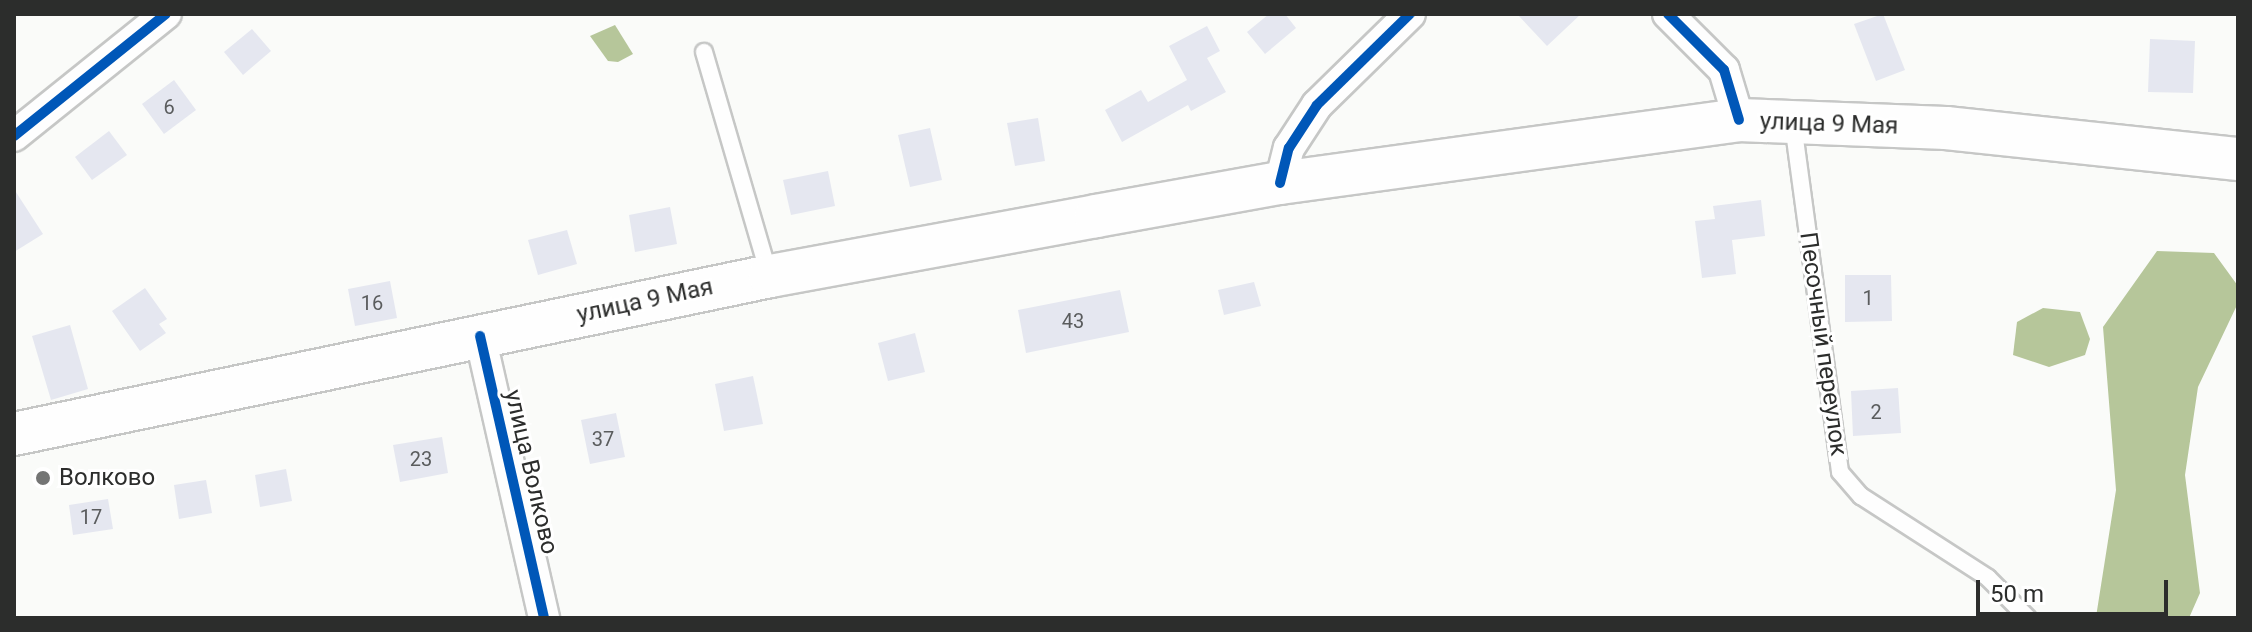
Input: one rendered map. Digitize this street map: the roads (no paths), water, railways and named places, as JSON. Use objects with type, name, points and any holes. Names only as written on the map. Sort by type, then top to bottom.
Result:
[{"type":"main road","name":"улица 9 Мая","points":[[14,434],[770,276],[1280,183],[1739,120],[1946,128],[2238,159]]},
{"type":"street","points":[[14,136],[166,14]]},
{"type":"street","points":[[1280,183],[1289,148],[1317,105],[1410,14]]},
{"type":"street","points":[[1668,14],[1724,70],[1739,120]]},
{"type":"street","name":"улица Волково","points":[[480,336],[544,618]]},
{"type":"lane","points":[[704,52],[770,276]]},
{"type":"lane","name":"Песочный переулок","points":[[1793,122],[1840,472],[1861,496],[1988,578],[2028,618]]},
{"type":"place","name":"Волково","points":[[43,478]]}]
